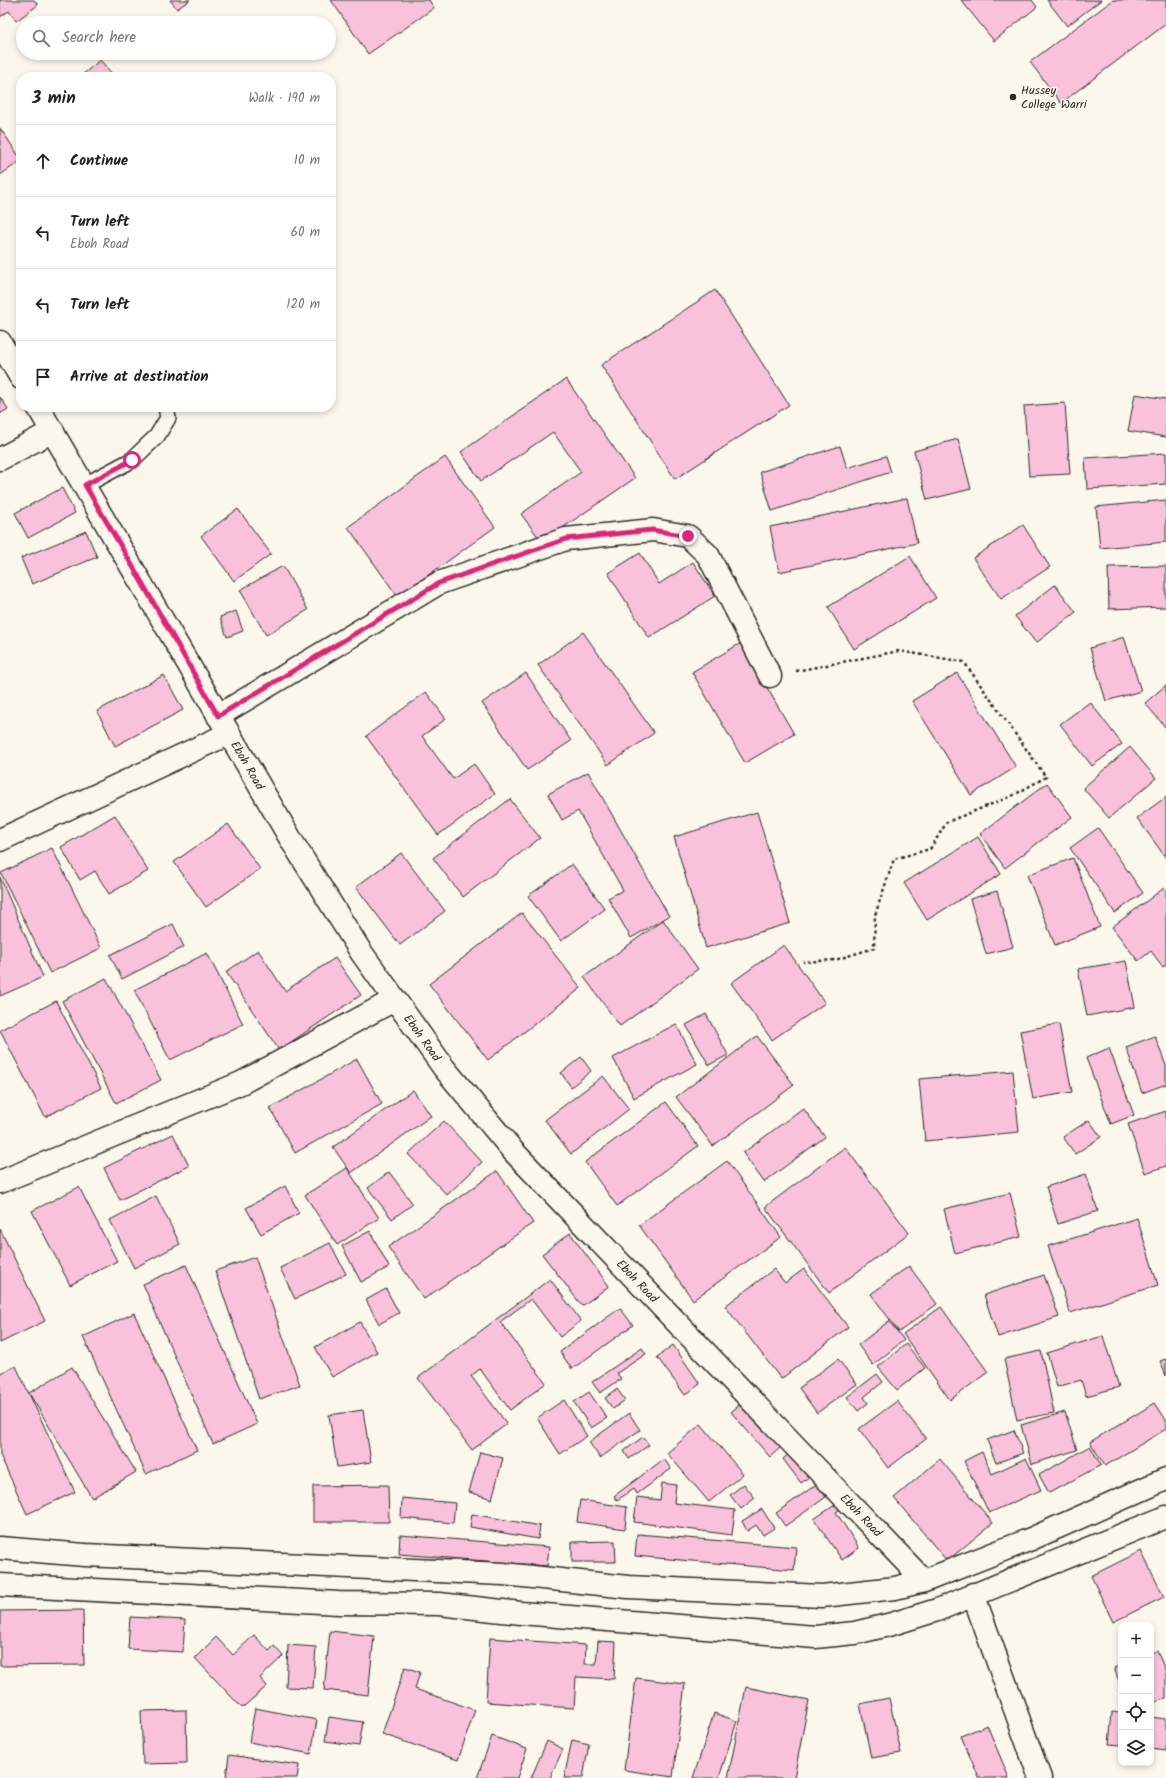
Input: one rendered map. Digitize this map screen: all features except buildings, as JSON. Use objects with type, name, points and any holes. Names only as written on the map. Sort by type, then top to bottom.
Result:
[{"type":"street","points":[[0,342],[16,369]]},
{"type":"street","name":"Eboh Road","points":[[41,412],[136,572],[223,725],[361,952],[444,1068],[514,1151],[924,1581]]},
{"type":"street","points":[[0,459],[53,432]]},
{"type":"street","points":[[0,840],[223,725],[439,583],[566,539],[652,530],[688,536],[708,555],[770,676]]},
{"type":"street","points":[[0,1182],[241,1083],[394,1000]]},
{"type":"street","points":[[0,1548],[93,1556],[503,1574],[628,1587],[822,1596],[894,1588],[924,1581],[1031,1539],[1166,1479]]},
{"type":"street","points":[[0,1585],[339,1603],[439,1604],[521,1613],[815,1637],[855,1633],[892,1624],[937,1610],[973,1594],[1166,1517]]},
{"type":"street","points":[[973,1594],[1040,1778]]},
{"type":"lane","points":[[85,485],[132,460],[157,436],[168,418],[167,412]]},
{"type":"path","points":[[770,676],[899,651],[964,662],[1046,777],[1012,796],[947,822],[930,849],[894,859],[875,915],[874,948],[835,960],[803,962]]},
{"type":"place","name":"Hussey College Warri","points":[[1013,97]]},
{"type":"route","points":[[132,460],[85,485],[218,716],[439,583],[566,539],[652,530],[688,536]]}]
